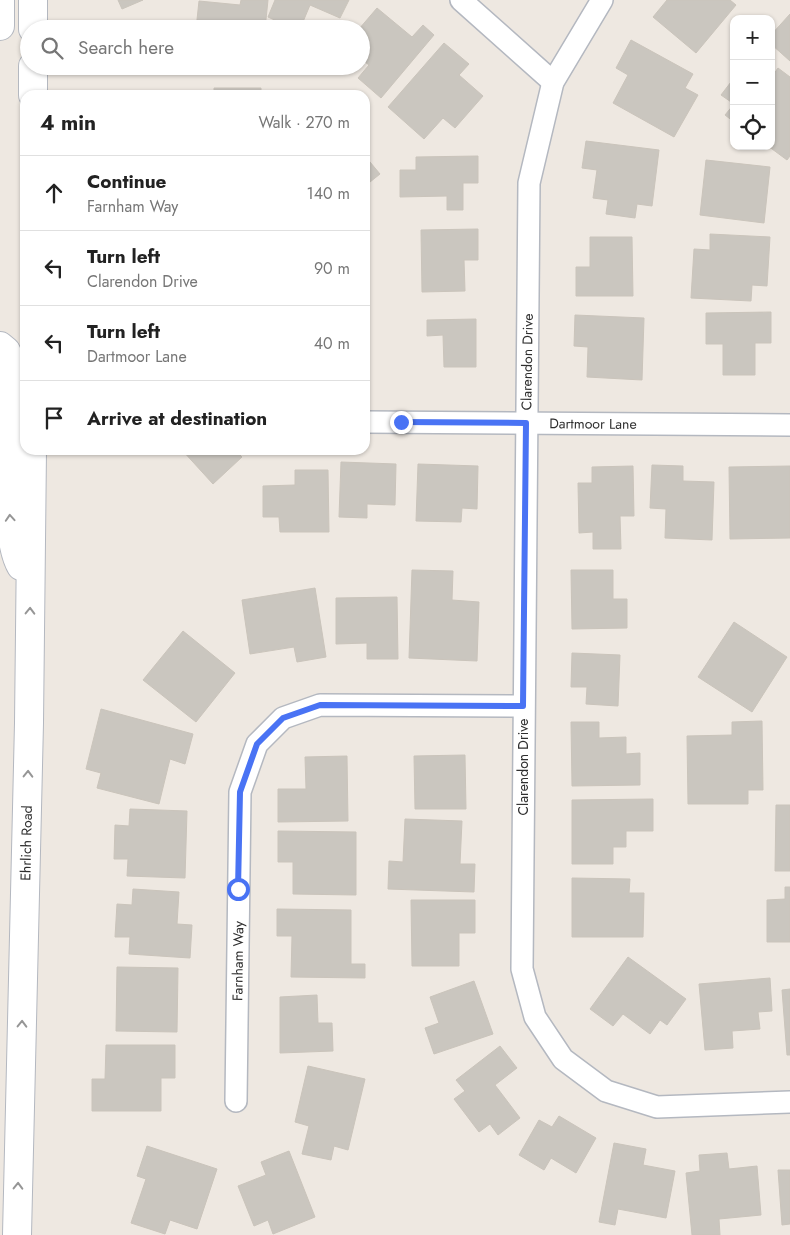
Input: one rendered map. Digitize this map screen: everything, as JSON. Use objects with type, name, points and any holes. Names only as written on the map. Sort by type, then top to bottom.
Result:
[{"type":"main road","points":[[0,0],[0,26]]},
{"type":"main road","points":[[33,0],[33,20]]},
{"type":"main road","points":[[33,75],[33,90]]},
{"type":"main road","points":[[0,346],[6,351],[10,360],[9,520],[18,560],[30,580]]},
{"type":"main road","name":"Ehrlich Road","points":[[17,1235],[32,455]]},
{"type":"street","points":[[461,0],[553,82]]},
{"type":"street","name":"Clarendon Drive","points":[[602,0],[553,82],[529,183],[522,969],[535,1017],[563,1059],[606,1091],[657,1107],[790,1102]]},
{"type":"street","name":"Dartmoor Lane","points":[[370,422],[790,426]]},
{"type":"street","name":"Farnham Way","points":[[236,1102],[240,792],[257,744],[283,718],[320,705],[523,706]]},
{"type":"building","points":[[118,0],[143,0],[122,9]]},
{"type":"building","points":[[241,0],[268,0],[266,20],[197,20],[199,1],[240,5]]},
{"type":"building","points":[[275,0],[349,0],[340,18],[310,5],[304,20],[274,20],[268,17]]},
{"type":"building","points":[[667,0],[730,0],[736,5],[696,53],[653,17]]},
{"type":"building","points":[[377,8],[412,37],[423,25],[434,35],[381,98],[358,78],[361,75],[370,75],[370,20],[367,20]]},
{"type":"building","points":[[790,14],[790,61],[775,48],[775,31]]},
{"type":"building","points":[[631,40],[693,74],[685,88],[698,95],[674,137],[613,103],[628,75],[616,68]]},
{"type":"building","points":[[444,43],[469,64],[459,75],[483,96],[455,128],[443,118],[424,139],[388,107]]},
{"type":"building","points":[[778,68],[790,77],[790,156],[787,160],[773,150],[775,150],[775,72]]},
{"type":"building","points":[[730,83],[730,101],[721,95]]},
{"type":"building","points":[[214,88],[261,88],[261,90],[214,90]]},
{"type":"building","points":[[730,109],[730,119],[725,115]]},
{"type":"building","points":[[586,141],[659,150],[652,206],[637,204],[635,218],[606,214],[608,200],[593,198],[597,170],[582,168]]},
{"type":"building","points":[[478,156],[478,183],[463,183],[463,210],[447,210],[447,196],[400,197],[400,170],[416,170],[416,157]]},
{"type":"building","points":[[706,160],[770,167],[764,223],[700,215]]},
{"type":"building","points":[[370,162],[380,174],[370,182]]},
{"type":"building","points":[[478,229],[478,260],[464,260],[465,291],[422,292],[421,230]]},
{"type":"building","points":[[710,234],[770,237],[767,286],[752,285],[751,301],[691,298],[694,249],[710,250]]},
{"type":"building","points":[[590,237],[632,237],[633,296],[576,296],[576,267],[590,267]]},
{"type":"building","points":[[771,312],[771,343],[755,343],[755,375],[723,375],[723,344],[706,344],[706,313]]},
{"type":"building","points":[[575,315],[644,318],[642,380],[587,377],[588,347],[574,346]]},
{"type":"building","points":[[476,319],[476,367],[444,367],[443,335],[427,336],[427,320]]},
{"type":"building","points":[[187,455],[240,455],[242,457],[213,484]]},
{"type":"building","points":[[341,462],[396,464],[395,505],[367,504],[367,518],[339,517]]},
{"type":"building","points":[[418,464],[478,466],[477,509],[462,508],[461,522],[416,521]]},
{"type":"building","points":[[652,465],[683,466],[683,481],[714,482],[712,540],[665,538],[666,509],[650,508]]},
{"type":"building","points":[[633,466],[634,516],[620,516],[621,549],[593,549],[593,532],[579,533],[578,483],[592,483],[592,467]]},
{"type":"building","points":[[790,466],[790,538],[730,539],[729,467]]},
{"type":"building","points":[[295,470],[328,470],[329,532],[280,532],[279,517],[263,517],[263,486],[295,485]]},
{"type":"building","points":[[412,570],[453,571],[452,600],[479,602],[477,661],[409,658]]},
{"type":"building","points":[[571,570],[613,570],[613,599],[627,599],[627,628],[572,629]]},
{"type":"building","points":[[315,588],[326,657],[297,662],[294,647],[250,654],[242,600]]},
{"type":"building","points":[[397,597],[398,659],[367,659],[367,643],[336,644],[336,598]]},
{"type":"building","points":[[734,622],[787,657],[752,712],[698,677]]},
{"type":"building","points":[[183,631],[235,673],[196,722],[143,680]]},
{"type":"building","points":[[572,653],[620,655],[618,706],[586,704],[587,687],[571,687]]},
{"type":"building","points":[[101,709],[193,734],[185,764],[170,759],[159,804],[97,788],[101,773],[86,769]]},
{"type":"building","points":[[762,721],[763,790],[748,790],[748,804],[688,804],[687,736],[732,735],[732,722]]},
{"type":"building","points":[[571,722],[599,722],[599,738],[626,737],[626,754],[640,753],[640,785],[572,786]]},
{"type":"building","points":[[465,755],[466,809],[415,809],[414,756]]},
{"type":"building","points":[[347,756],[348,821],[278,822],[278,789],[306,789],[305,757]]},
{"type":"building","points":[[653,799],[653,831],[626,831],[626,847],[613,847],[613,864],[572,864],[572,800]]},
{"type":"building","points":[[776,805],[790,805],[790,871],[775,871]]},
{"type":"building","points":[[130,809],[187,811],[185,878],[127,876],[128,859],[114,859],[115,825],[129,826]]},
{"type":"building","points":[[405,819],[462,821],[460,864],[475,864],[474,892],[388,889],[389,861],[403,862]]},
{"type":"building","points":[[278,831],[356,832],[356,895],[293,894],[293,862],[278,862]]},
{"type":"building","points":[[572,878],[630,879],[629,893],[644,893],[643,937],[572,937]]},
{"type":"building","points":[[785,887],[790,887],[790,942],[767,942],[767,900],[785,899]]},
{"type":"building","points":[[133,889],[179,892],[177,924],[192,925],[190,958],[129,954],[130,937],[115,937],[117,904],[132,905]]},
{"type":"building","points":[[411,900],[475,900],[475,933],[459,933],[459,966],[412,966]]},
{"type":"building","points":[[277,909],[351,910],[351,964],[365,964],[365,978],[291,977],[292,936],[277,936]]},
{"type":"building","points":[[628,957],[686,999],[667,1025],[660,1020],[650,1034],[623,1014],[613,1026],[590,1009]]},
{"type":"building","points":[[117,967],[178,968],[177,1032],[116,1031]]},
{"type":"building","points":[[770,978],[772,1011],[758,1012],[760,1029],[732,1031],[733,1048],[705,1050],[699,984]]},
{"type":"building","points":[[474,981],[493,1034],[434,1054],[425,1028],[439,1023],[430,997]]},
{"type":"building","points":[[790,989],[790,1055],[787,1055],[782,990]]},
{"type":"building","points":[[317,995],[318,1023],[332,1023],[333,1051],[280,1053],[280,997]]},
{"type":"building","points":[[106,1045],[175,1045],[175,1078],[161,1078],[161,1111],[92,1111],[92,1079],[105,1079]]},
{"type":"building","points":[[500,1046],[517,1068],[495,1085],[520,1118],[498,1135],[490,1124],[479,1132],[454,1099],[465,1091],[456,1080]]},
{"type":"building","points":[[308,1066],[365,1079],[348,1150],[334,1146],[331,1160],[302,1154],[309,1126],[295,1122]]},
{"type":"building","points":[[559,1116],[596,1138],[576,1173],[551,1158],[544,1170],[519,1155],[539,1120],[552,1127]]},
{"type":"building","points":[[614,1143],[646,1149],[643,1165],[675,1171],[666,1218],[618,1209],[615,1225],[599,1222]]},
{"type":"building","points":[[147,1146],[217,1169],[197,1229],[170,1220],[165,1234],[131,1223],[146,1179],[137,1176]]},
{"type":"building","points":[[289,1151],[315,1217],[273,1234],[268,1220],[254,1226],[238,1186],[266,1175],[261,1162]]},
{"type":"building","points":[[727,1153],[729,1169],[757,1166],[761,1215],[719,1219],[720,1235],[692,1235],[686,1173],[700,1171],[699,1155]]},
{"type":"building","points":[[778,1170],[790,1170],[790,1224],[782,1225]]},
{"type":"route","points":[[238,889],[240,792],[257,744],[283,718],[320,705],[523,706],[526,423],[401,422]]}]
